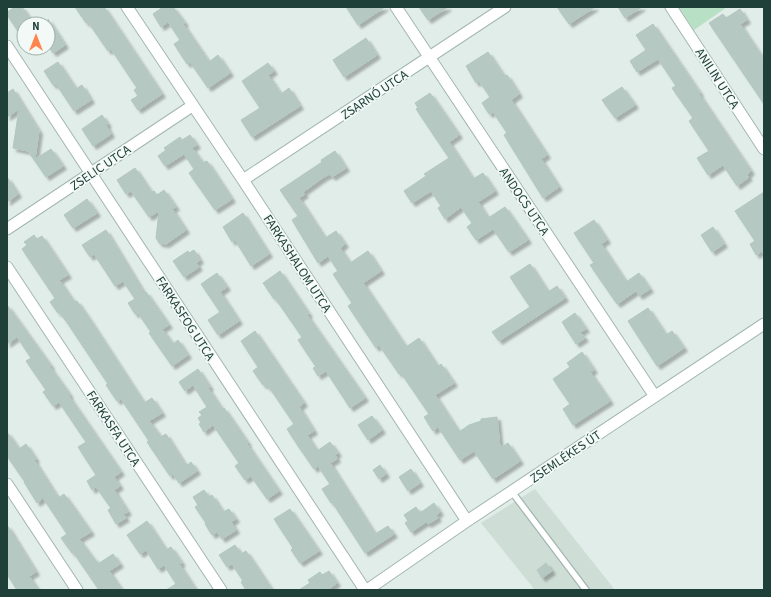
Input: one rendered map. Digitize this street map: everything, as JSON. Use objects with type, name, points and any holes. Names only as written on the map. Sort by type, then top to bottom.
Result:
[{"type":"street","name":"FARKASHALOM UTCA","points":[[127,7],[243,180],[467,521]]},
{"type":"street","name":"ANDOCS UTCA","points":[[396,7],[654,395]]},
{"type":"street","name":"ZSARNÓ UTCA","points":[[243,180],[505,7]]},
{"type":"street","name":"ANILIN UTCA","points":[[671,7],[764,149]]},
{"type":"street","name":"FARKASFOG UTCA","points":[[7,46],[366,590]]},
{"type":"street","name":"ZSELIC UTCA","points":[[7,228],[192,106]]},
{"type":"street","name":"FARKASFA UTCA","points":[[7,267],[221,590]]},
{"type":"street","name":"ZSEMLÉKES ÚT","points":[[366,590],[654,395],[764,324]]},
{"type":"street","points":[[7,484],[77,590]]},
{"type":"lane","points":[[512,492],[586,590]]},
{"type":"shaded area","points":[[535,489],[615,590],[535,590],[481,523]]},
{"type":"green space","points":[[679,7],[727,7],[694,30]]},
{"type":"building","points":[[15,7],[22,7],[28,16],[16,16],[16,28],[7,15],[7,12]]},
{"type":"building","points":[[75,7],[104,7],[162,94],[138,110],[131,100],[138,96],[134,90],[137,88],[111,49],[108,51],[88,22],[86,23]]},
{"type":"building","points":[[163,7],[173,7],[185,23],[183,24],[209,62],[218,55],[230,73],[208,88],[190,62],[187,64],[174,44],[180,40],[168,22],[161,27],[153,14]]},
{"type":"building","points":[[346,7],[385,7],[358,25]]},
{"type":"building","points":[[419,7],[448,7],[428,20]]},
{"type":"building","points":[[557,7],[595,7],[569,24]]},
{"type":"building","points":[[618,7],[642,7],[625,18]]},
{"type":"building","points":[[740,9],[747,20],[740,24],[764,60],[764,104],[709,23],[723,14],[726,18]]},
{"type":"building","points":[[653,24],[751,171],[747,175],[749,177],[737,186],[723,165],[708,175],[697,158],[709,151],[689,121],[693,118],[672,88],[676,86],[658,59],[637,72],[630,61],[646,50],[636,35]]},
{"type":"building","points":[[56,31],[65,45],[56,51]]},
{"type":"building","points":[[366,38],[377,55],[344,77],[333,60]]},
{"type":"building","points":[[488,52],[504,76],[507,75],[519,94],[511,100],[547,155],[541,159],[559,187],[543,198],[504,135],[507,133],[493,112],[489,114],[482,103],[490,97],[479,81],[476,83],[466,66]]},
{"type":"building","points":[[58,62],[76,89],[82,85],[91,100],[74,111],[56,84],[53,85],[44,71]]},
{"type":"building","points":[[268,63],[274,71],[268,75],[281,94],[289,88],[300,106],[252,137],[241,120],[260,108],[242,81]]},
{"type":"building","points":[[622,87],[635,105],[615,118],[602,100]]},
{"type":"building","points":[[13,89],[39,131],[35,159],[51,149],[63,166],[46,177],[28,151],[13,148],[19,109],[7,117],[7,93]]},
{"type":"building","points":[[430,93],[459,135],[449,142],[473,179],[483,173],[495,191],[478,202],[488,218],[505,207],[528,240],[509,252],[493,229],[476,240],[467,227],[472,223],[461,207],[445,219],[438,208],[441,206],[431,191],[412,203],[404,191],[426,176],[424,174],[449,158],[416,109],[418,108],[415,103]]},
{"type":"building","points":[[102,115],[108,124],[106,125],[111,134],[93,146],[82,129]]},
{"type":"building","points":[[190,135],[197,145],[192,148],[203,163],[207,161],[232,199],[215,210],[189,173],[194,169],[184,154],[165,166],[158,156],[166,150],[164,148],[180,137],[182,140]]},
{"type":"building","points":[[335,151],[346,168],[332,177],[330,174],[324,177],[303,192],[305,194],[299,198],[325,238],[336,231],[345,244],[340,248],[350,263],[368,251],[381,271],[363,283],[406,347],[419,338],[438,367],[441,364],[454,383],[435,395],[459,432],[469,425],[481,421],[481,419],[497,417],[500,448],[508,443],[520,461],[493,479],[474,451],[460,460],[438,427],[433,431],[424,417],[429,414],[401,373],[399,374],[379,345],[376,348],[348,306],[352,303],[333,274],[338,271],[328,256],[318,263],[292,220],[298,216],[280,190],[322,162],[321,160]]},
{"type":"building","points":[[135,168],[152,193],[154,191],[157,195],[164,190],[176,207],[172,209],[186,230],[166,244],[159,243],[156,238],[159,211],[149,217],[131,191],[126,194],[117,180]]},
{"type":"building","points":[[7,177],[18,194],[7,202]]},
{"type":"building","points":[[764,192],[764,255],[762,251],[756,255],[750,244],[755,241],[735,211]]},
{"type":"building","points":[[87,199],[97,213],[73,228],[64,215]]},
{"type":"building","points":[[243,213],[269,254],[251,266],[235,240],[232,242],[223,227]]},
{"type":"building","points":[[594,220],[607,240],[601,244],[626,282],[639,273],[650,289],[639,296],[636,291],[617,304],[590,265],[594,263],[574,233]]},
{"type":"building","points":[[713,227],[724,244],[712,252],[701,235]]},
{"type":"building","points":[[106,230],[144,293],[146,292],[169,325],[162,329],[173,344],[178,340],[188,355],[172,366],[149,333],[151,332],[138,313],[135,314],[128,303],[135,299],[123,281],[115,286],[94,254],[90,257],[82,245]]},
{"type":"building","points":[[34,235],[37,239],[42,236],[68,275],[59,280],[74,302],[77,301],[144,403],[152,398],[162,413],[149,421],[161,437],[166,434],[186,466],[191,462],[197,471],[179,483],[173,474],[170,476],[121,399],[117,401],[106,385],[108,384],[66,321],[50,302],[55,298],[22,249],[27,245],[24,242]]},
{"type":"building","points":[[194,250],[200,260],[196,263],[199,267],[184,277],[173,261],[188,251],[189,253]]},
{"type":"building","points":[[530,264],[548,292],[557,286],[565,298],[499,341],[492,332],[530,307],[510,277]]},
{"type":"building","points":[[280,271],[309,314],[307,315],[365,398],[350,408],[326,371],[318,376],[313,368],[316,367],[298,340],[302,337],[263,283]]},
{"type":"building","points":[[217,273],[227,287],[220,292],[239,321],[218,335],[208,320],[220,312],[201,284]]},
{"type":"building","points":[[7,305],[51,366],[50,367],[70,395],[68,395],[121,472],[114,477],[120,486],[114,490],[128,512],[123,514],[126,518],[116,524],[108,510],[111,508],[96,487],[92,490],[87,481],[96,475],[78,447],[86,442],[59,402],[53,406],[43,392],[46,390],[26,361],[31,358],[17,337],[7,344]]},
{"type":"building","points":[[648,308],[666,335],[672,331],[684,348],[657,366],[628,321]]},
{"type":"building","points":[[575,313],[586,329],[580,332],[585,338],[576,344],[562,322]]},
{"type":"building","points":[[255,331],[304,403],[299,407],[314,431],[307,435],[317,451],[330,442],[338,453],[335,455],[337,459],[330,463],[375,534],[388,526],[394,534],[365,553],[322,489],[330,484],[318,466],[314,469],[287,429],[294,424],[269,387],[268,388],[265,384],[263,385],[253,371],[258,367],[241,341]]},
{"type":"building","points":[[582,352],[594,370],[590,372],[610,401],[573,425],[563,409],[570,404],[553,379],[570,367],[567,363]]},
{"type":"building","points":[[198,369],[210,387],[208,388],[222,409],[224,408],[279,491],[267,499],[251,476],[245,480],[235,466],[239,463],[213,425],[204,432],[199,424],[201,423],[198,418],[202,415],[199,412],[207,407],[193,385],[185,391],[179,382]]},
{"type":"building","points":[[372,416],[382,430],[368,440],[358,425]]},
{"type":"building","points":[[7,432],[19,449],[26,444],[36,459],[34,460],[58,498],[64,494],[91,532],[79,539],[98,564],[113,554],[120,564],[109,571],[122,590],[99,590],[73,552],[72,553],[61,538],[67,534],[43,498],[37,503],[7,456]]},
{"type":"building","points":[[380,465],[386,474],[379,479],[373,470]]},
{"type":"building","points":[[411,469],[420,483],[408,491],[399,477]]},
{"type":"building","points":[[204,490],[209,497],[212,495],[223,512],[229,509],[236,519],[231,522],[236,530],[222,539],[217,532],[212,535],[195,507],[198,505],[193,497]]},
{"type":"building","points":[[434,503],[440,512],[436,515],[438,518],[428,524],[426,522],[411,532],[405,523],[408,521],[404,515],[416,507],[420,513]]},
{"type":"building","points":[[290,509],[319,551],[300,563],[291,550],[293,548],[274,519]]},
{"type":"building","points":[[147,521],[166,550],[171,547],[182,563],[179,564],[196,590],[166,590],[176,584],[164,565],[158,569],[146,550],[140,554],[127,535]]},
{"type":"building","points":[[7,525],[36,572],[29,576],[38,590],[17,590],[7,574]]},
{"type":"building","points":[[235,545],[241,554],[246,551],[272,590],[246,590],[241,582],[243,581],[232,564],[227,567],[219,555]]},
{"type":"building","points":[[546,563],[552,571],[542,578],[537,570]]},
{"type":"building","points":[[329,571],[337,583],[327,590],[299,590],[310,583],[308,580],[320,572],[322,575]]}]
